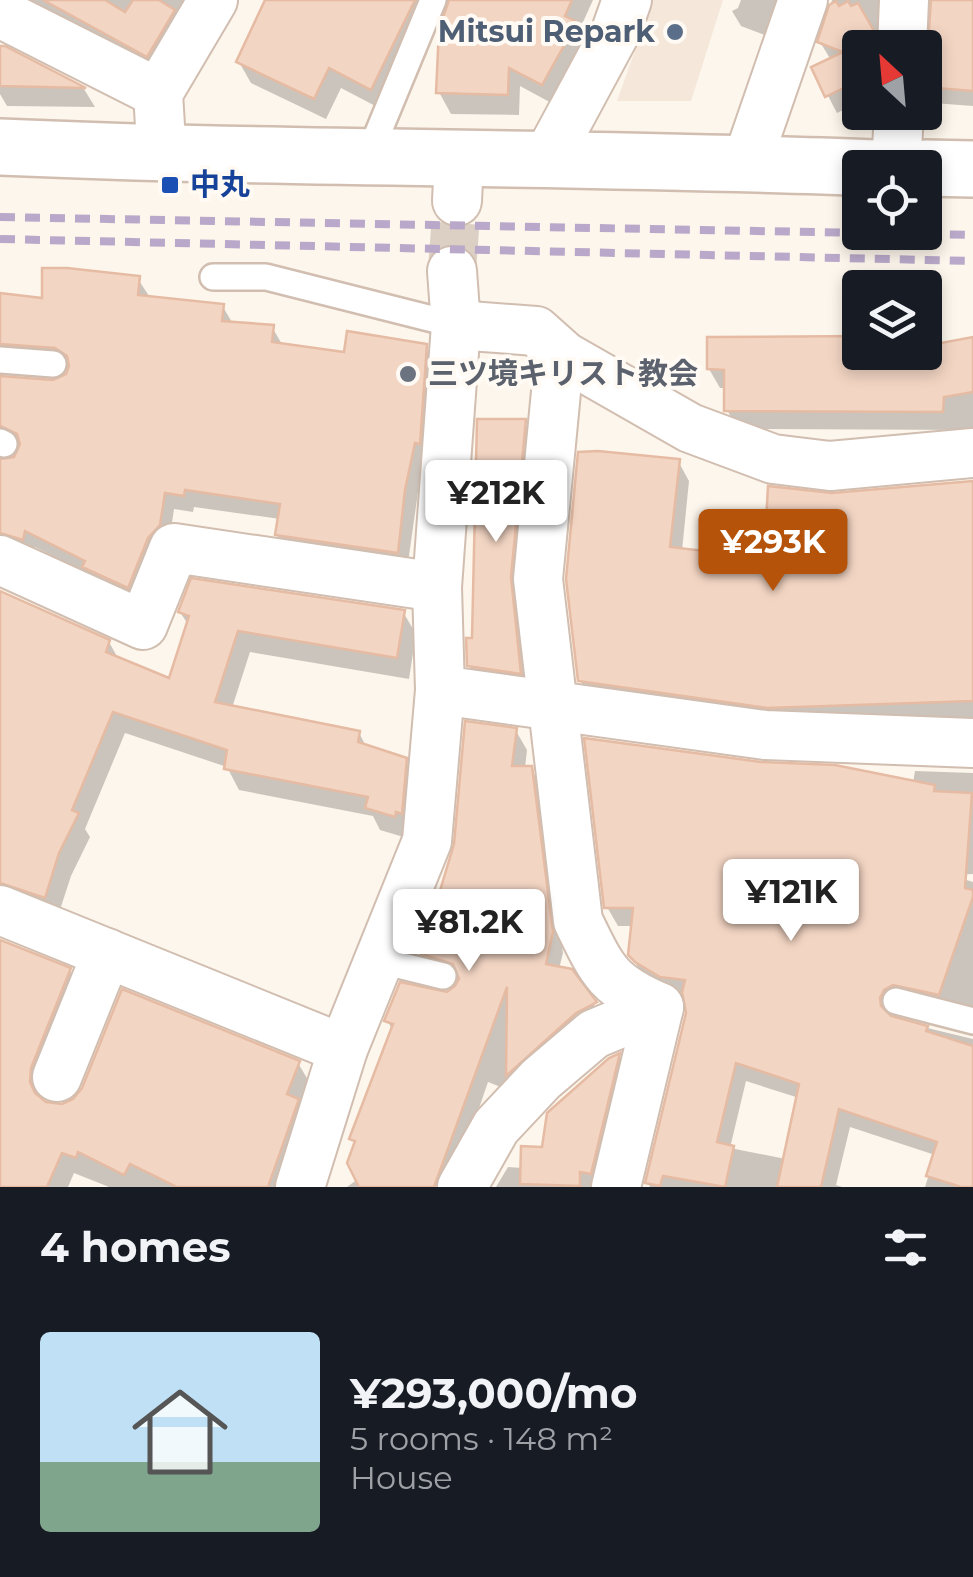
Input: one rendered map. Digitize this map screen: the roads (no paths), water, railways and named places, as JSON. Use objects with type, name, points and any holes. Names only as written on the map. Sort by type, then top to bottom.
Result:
[{"type":"street","points":[[547,159],[616,32],[627,0]]},
{"type":"street","points":[[747,162],[804,0]]},
{"type":"street","points":[[903,30],[904,0]]},
{"type":"street","points":[[158,154],[158,93],[205,3]]},
{"type":"street","points":[[0,14],[158,93]]},
{"type":"street","points":[[0,147],[368,157],[458,180],[547,159],[842,166]]},
{"type":"street","points":[[942,168],[973,169]]},
{"type":"street","points":[[300,1187],[343,1049],[427,840],[440,690],[436,588],[456,325],[452,271]]},
{"type":"street","points":[[456,325],[536,331],[564,356],[690,428],[773,459],[830,466],[973,453]]},
{"type":"street","points":[[564,356],[558,371],[538,577],[578,922],[601,969],[626,993],[659,1007]]},
{"type":"street","points":[[0,560],[143,625],[174,548],[436,588]]},
{"type":"street","points":[[440,690],[765,735],[973,742]]},
{"type":"street","points":[[0,910],[343,1049]]},
{"type":"street","points":[[57,1078],[107,953]]},
{"type":"street","points":[[462,1187],[496,1127],[541,1079],[594,1034],[659,1007]]},
{"type":"street","points":[[616,1187],[659,1007]]},
{"type":"lane","points":[[368,157],[434,0]]},
{"type":"lane","points":[[213,277],[266,277],[456,325]]},
{"type":"lane","points":[[0,360],[53,364]]},
{"type":"lane","points":[[378,960],[442,976]]},
{"type":"lane","points":[[896,1000],[973,1021]]},
{"type":"tunnel","points":[[452,271],[457,201]]},
{"type":"railway","points":[[0,217],[973,235]]},
{"type":"railway","points":[[0,239],[973,261]]},
{"type":"place","name":"Mitsui Repark","points":[[675,32]]},
{"type":"place","name":"中丸","points":[[170,185]]},
{"type":"place","name":"三ツ境キリスト教会","points":[[408,374]]}]
